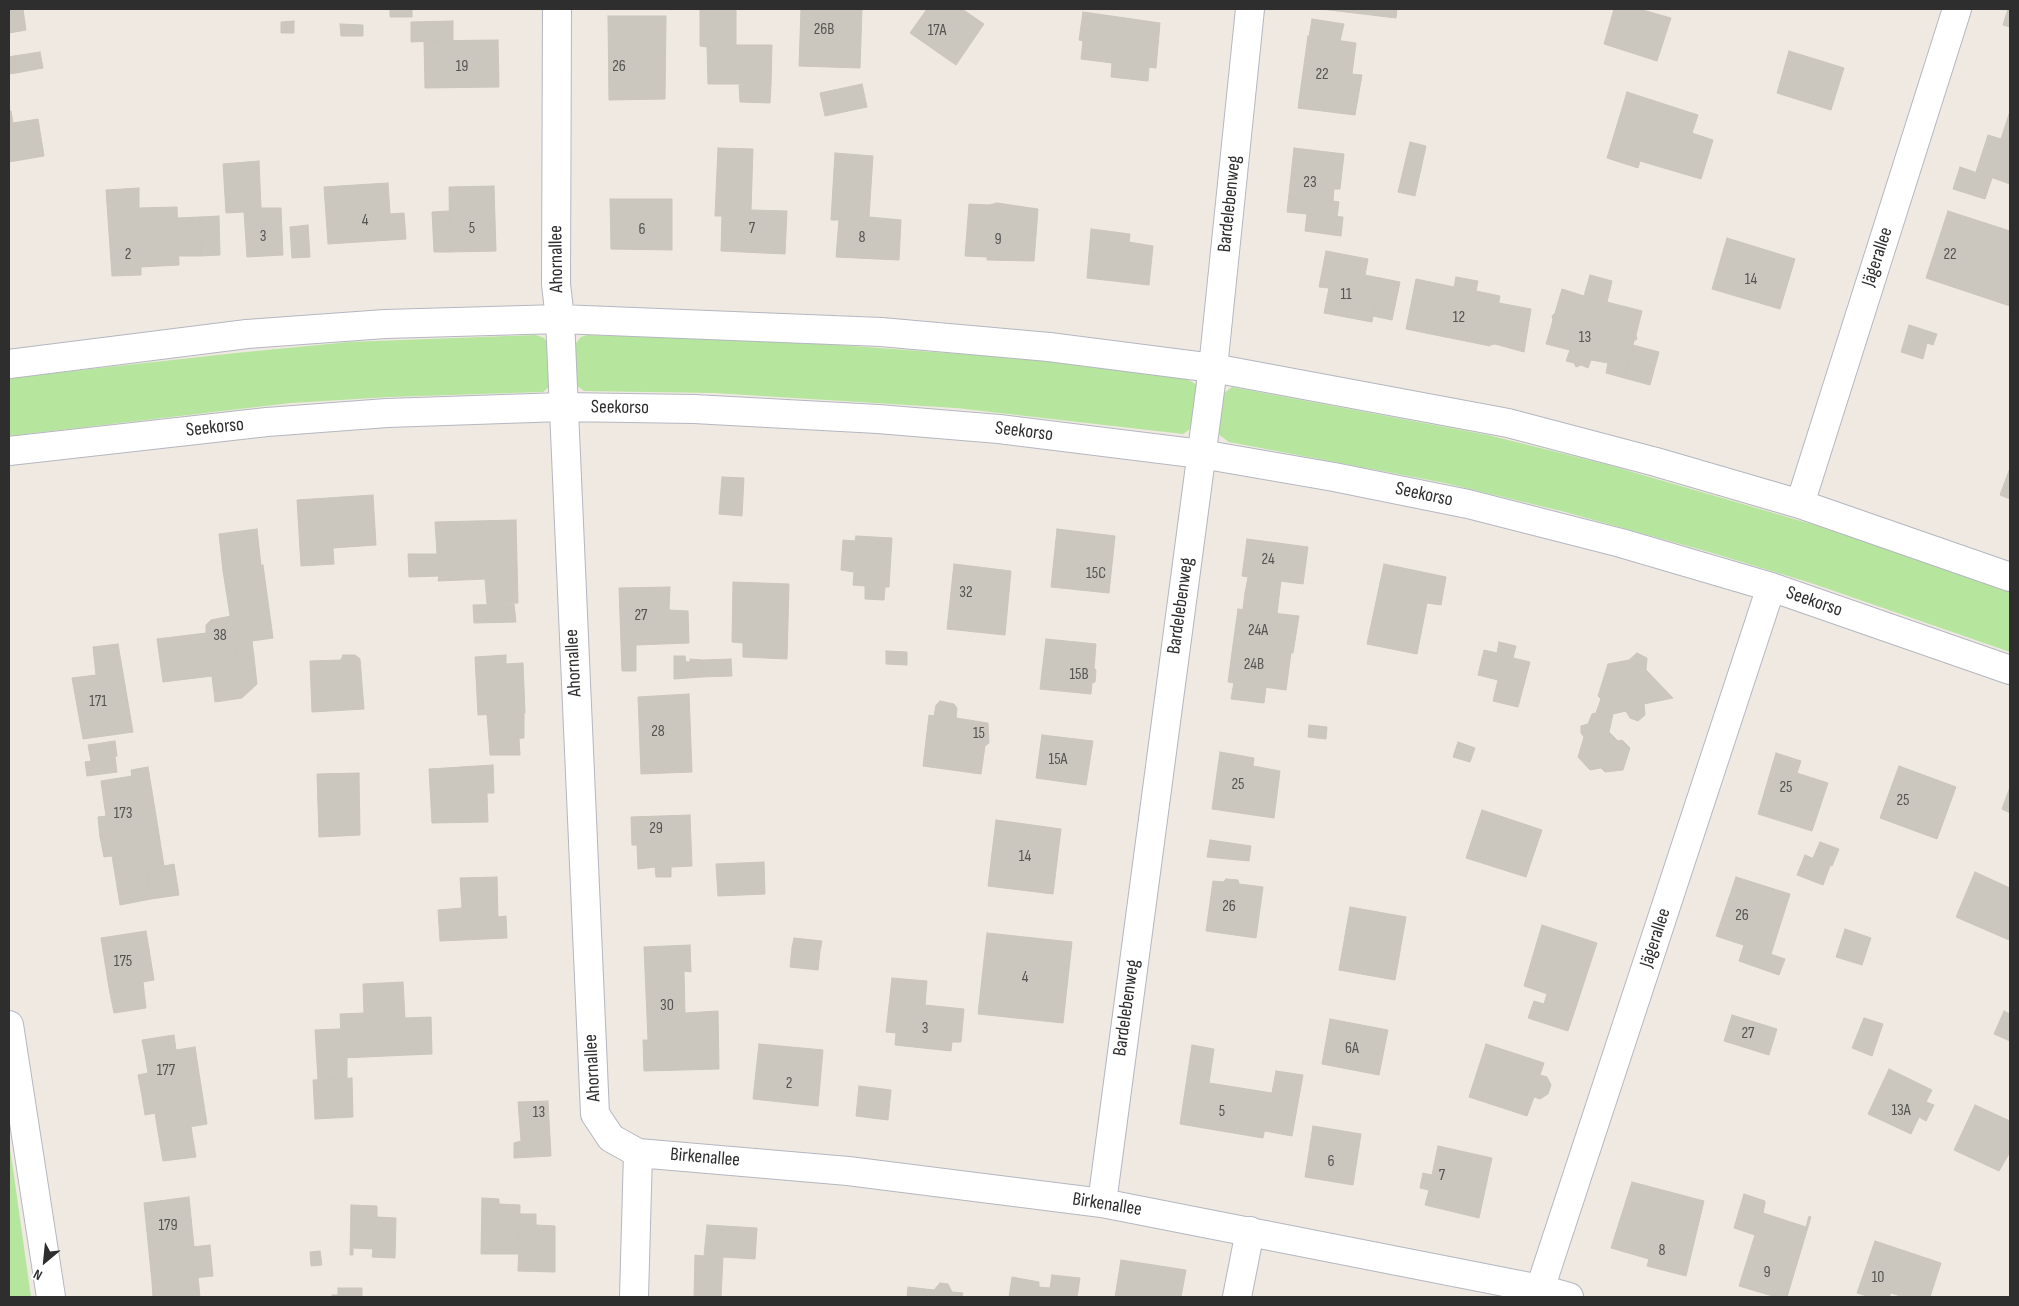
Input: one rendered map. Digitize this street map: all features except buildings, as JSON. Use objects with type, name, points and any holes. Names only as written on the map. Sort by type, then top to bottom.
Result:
[{"type":"street","name":"Ahornallee","points":[[557,9],[556,284],[560,319],[562,407],[595,1114],[611,1138],[638,1153]]},
{"type":"street","name":"Bardelebenweg","points":[[1102,1203],[1213,368],[1250,9]]},
{"type":"street","name":"Jägerallee","points":[[1800,504],[1957,9]]},
{"type":"street","points":[[9,364],[247,334],[385,324],[560,319],[881,332],[1049,347],[1213,368],[1508,424],[1656,462],[1800,504],[2010,577]]},
{"type":"street","name":"Seekorso","points":[[9,451],[266,422],[386,412],[562,407],[694,409],[878,419],[999,429],[1201,454],[1334,477],[1468,504],[1622,542],[1771,587],[2010,670]]},
{"type":"street","name":"Jägerallee","points":[[1540,1289],[1771,587]]},
{"type":"street","points":[[9,1025],[52,1297]]},
{"type":"street","points":[[634,1297],[638,1153]]},
{"type":"street","name":"Birkenallee","points":[[638,1153],[848,1171],[1102,1203],[1250,1230],[1540,1289],[1569,1297]]},
{"type":"street","points":[[1237,1297],[1250,1230]]},
{"type":"green space","points":[[536,335],[544,338],[548,343],[550,386],[543,392],[389,397],[291,403],[9,436],[9,378],[349,342]]},
{"type":"green space","points":[[587,335],[770,340],[1016,358],[1184,378],[1196,384],[1192,424],[1189,430],[1183,434],[956,408],[714,393],[584,391],[575,384],[576,343],[581,337]]},
{"type":"green space","points":[[1232,387],[1488,435],[1605,464],[1815,525],[1919,560],[2010,592],[2010,652],[1811,583],[1565,512],[1445,483],[1229,442],[1218,434],[1224,393]]},
{"type":"green space","points":[[9,1142],[12,1162],[31,1297],[9,1297]]}]
